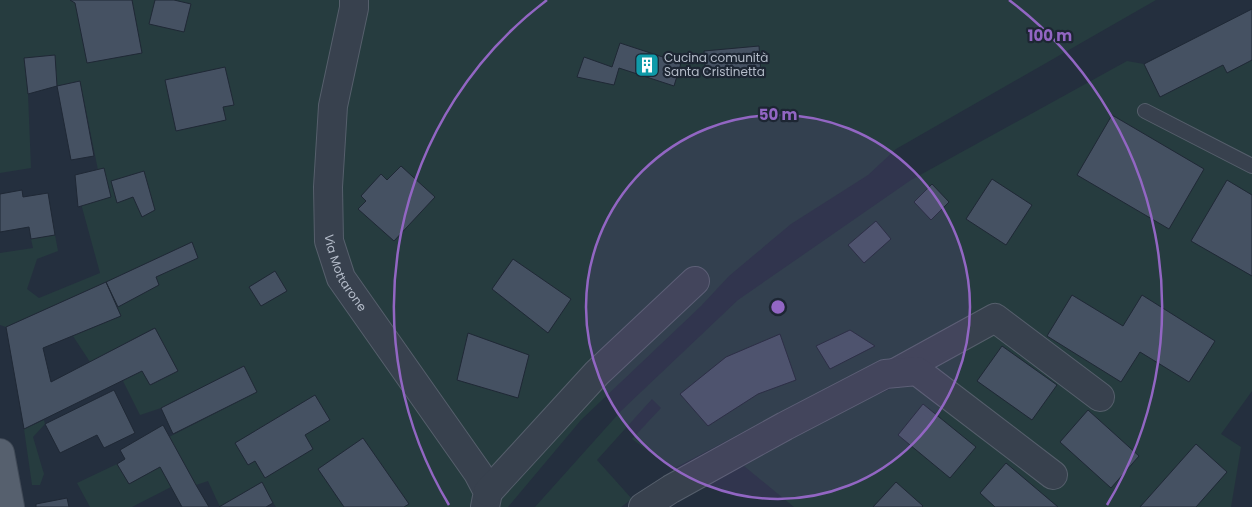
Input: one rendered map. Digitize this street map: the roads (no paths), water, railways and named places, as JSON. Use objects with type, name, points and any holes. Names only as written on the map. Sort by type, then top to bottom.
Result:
[{"type":"main road","points":[[0,453],[10,507]]},
{"type":"street","name":"Via Mottarone","points":[[354,0],[354,8],[333,106],[328,187],[330,241],[341,278],[478,473],[486,499]]},
{"type":"street","points":[[486,499],[597,373],[695,281]]},
{"type":"street","points":[[895,373],[995,318],[1100,397]]},
{"type":"street","points":[[643,507],[671,489],[785,426],[886,374],[917,371],[1053,475]]},
{"type":"lane","points":[[1145,111],[1252,166]]},
{"type":"place","name":"Cucina comunità Santa Cristinetta","points":[[647,65]]}]
